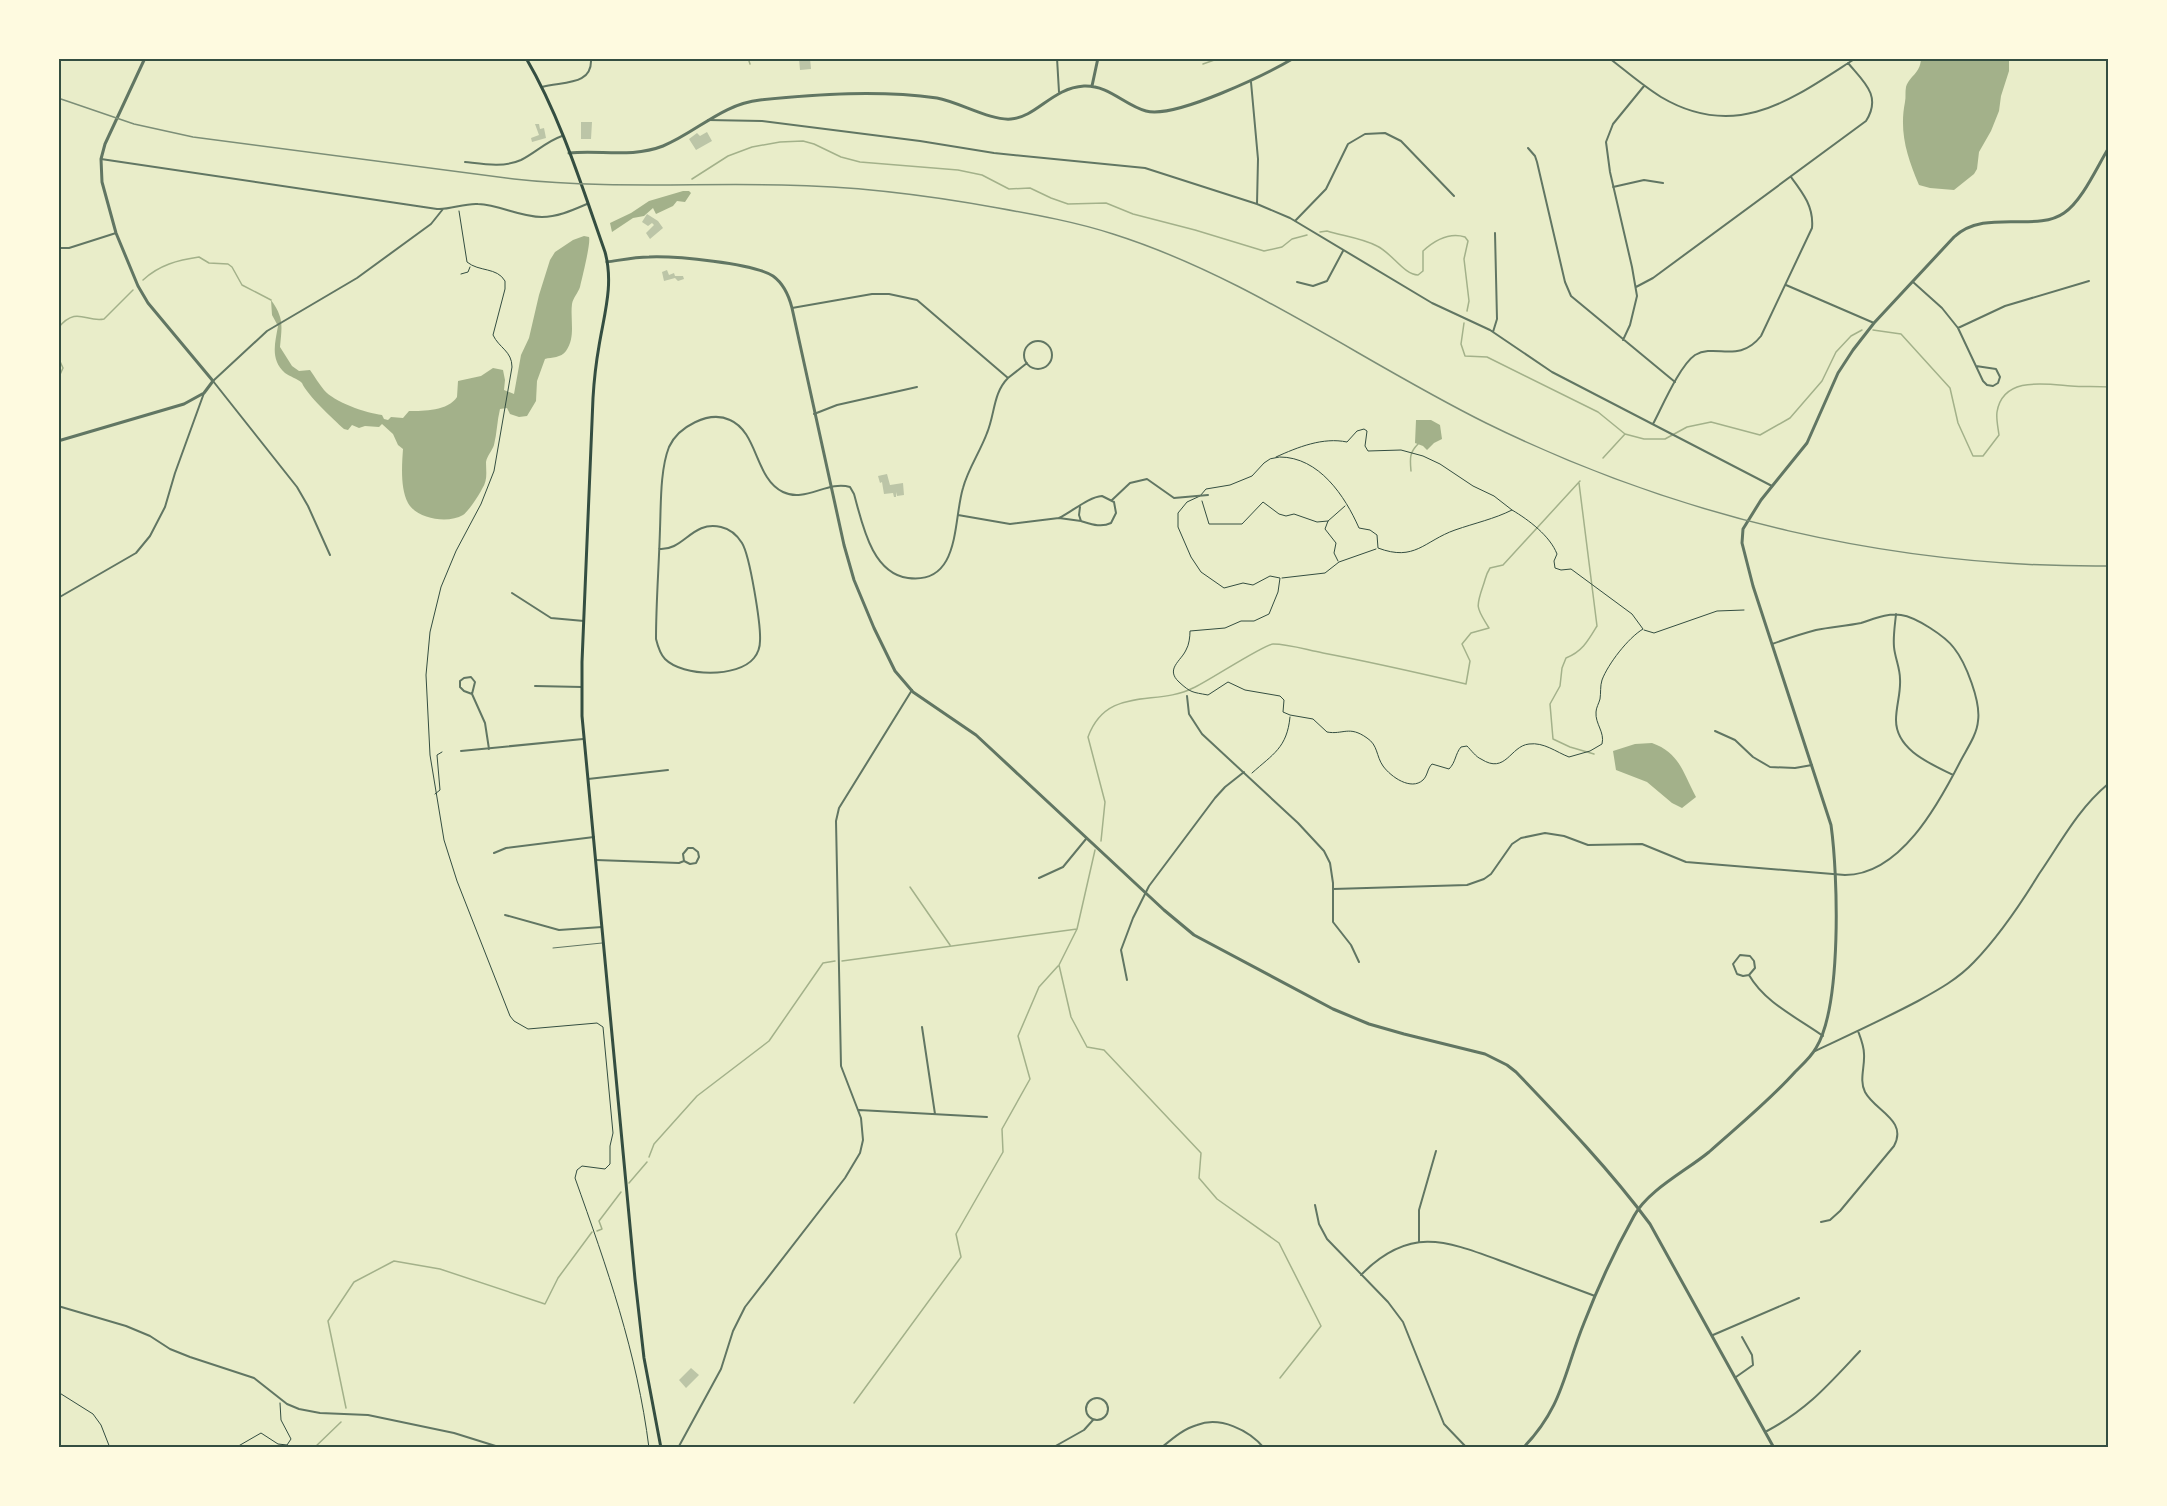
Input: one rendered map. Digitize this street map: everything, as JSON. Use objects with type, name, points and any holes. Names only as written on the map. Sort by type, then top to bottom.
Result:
[{"type":"main road","points":[[526,58],[542,87],[562,136],[607,262],[608,295],[597,354],[593,398],[582,687],[584,739],[641,1338],[661,1448]]},
{"type":"street","points":[[145,58],[107,139],[101,159],[102,180],[116,233],[138,286],[148,303],[297,487],[313,515],[330,555]]},
{"type":"street","points":[[542,87],[583,78],[591,68],[591,58]]},
{"type":"street","points":[[1057,58],[1059,93]]},
{"type":"street","points":[[1092,86],[1098,58]]},
{"type":"street","points":[[568,153],[643,152],[666,144],[732,106],[753,101],[814,96],[856,95],[944,99],[999,118],[1011,119],[1027,114],[1059,93],[1074,87],[1092,86],[1112,93],[1142,110],[1157,112],[1176,109],[1251,82],[1294,58]]},
{"type":"street","points":[[1609,58],[1644,86],[1671,103],[1710,114],[1739,116],[1777,106],[1856,58]]},
{"type":"street","points":[[1636,287],[1653,278],[1862,125],[1873,106],[1872,95],[1848,63]]},
{"type":"street","points":[[1251,82],[1258,153],[1257,204]]},
{"type":"street","points":[[1623,340],[1636,306],[1636,287],[1613,187],[1607,153],[1607,136],[1617,118],[1644,86]]},
{"type":"street","points":[[708,120],[765,122],[920,141],[988,152],[1145,168],[1257,204],[1294,221],[1432,303],[1493,332],[1552,372],[1772,486]]},
{"type":"street","points":[[1294,221],[1326,189],[1348,144],[1365,134],[1385,133],[1401,141],[1454,196]]},
{"type":"street","points":[[465,162],[496,165],[513,162],[523,159],[562,136]]},
{"type":"street","points":[[1528,148],[1537,162],[1568,292],[1675,382]]},
{"type":"street","points":[[1523,1448],[1542,1426],[1561,1393],[1583,1324],[1639,1208],[1650,1197],[1706,1155],[1779,1090],[1815,1051],[1824,1036],[1830,1009],[1834,956],[1834,874],[1831,825],[1753,586],[1742,536],[1745,523],[1807,443],[1838,373],[1852,350],[1954,237],[1964,229],[1986,223],[2045,220],[2064,213],[2075,201],[2109,149]]},
{"type":"street","points":[[101,159],[443,209],[462,204],[482,204],[543,217],[558,215],[587,204]]},
{"type":"street","points":[[1653,424],[1675,382],[1696,355],[1742,350],[1754,344],[1761,336],[1809,238],[1812,223],[1807,200],[1791,177]]},
{"type":"street","points":[[1613,187],[1644,180],[1663,183]]},
{"type":"street","points":[[58,598],[136,553],[150,536],[165,507],[204,393],[213,381],[255,340],[275,325],[364,273],[431,224],[443,209]]},
{"type":"street","points":[[58,248],[69,248],[116,233]]},
{"type":"street","points":[[1493,332],[1497,319],[1495,233]]},
{"type":"street","points":[[1297,282],[1313,286],[1328,281],[1343,251]]},
{"type":"street","points":[[607,262],[655,256],[753,268],[779,281],[792,308],[814,414],[854,580],[895,671],[912,690],[976,735],[1145,893],[1194,935],[1333,1010],[1369,1024],[1485,1054],[1507,1065],[1572,1132],[1639,1208],[1713,1335],[1767,1431],[1774,1448]]},
{"type":"street","points":[[1959,328],[2005,306],[2089,281]]},
{"type":"street","points":[[1912,282],[1942,308],[1959,328],[1984,384],[1993,386],[1998,383],[2000,377],[1996,369],[1976,366]]},
{"type":"street","points":[[1786,285],[1874,323]]},
{"type":"street","points":[[792,308],[872,294],[890,294],[917,300],[1008,378]]},
{"type":"street","points":[[1042,341],[1049,346],[1052,356],[1047,366],[1035,368],[1027,363],[1025,352],[1031,343],[1042,341]]},
{"type":"street","points":[[659,549],[672,548],[696,530],[710,526],[729,530],[740,539],[747,556],[760,630],[758,652],[748,664],[733,671],[694,671],[677,667],[664,659],[656,639],[659,549],[662,494],[669,447],[677,436],[703,418],[723,417],[736,423],[745,434],[766,475],[781,491],[799,495],[844,486],[852,489],[867,539],[873,551],[892,571],[907,578],[927,576],[944,564],[951,552],[964,484],[988,431],[999,390],[1008,378],[1027,363]]},
{"type":"street","points":[[814,414],[837,405],[917,387]]},
{"type":"street","points":[[58,441],[180,405],[204,393]]},
{"type":"street","points":[[1112,500],[1130,483],[1147,479],[1174,498],[1208,495]]},
{"type":"street","points":[[958,515],[1010,524],[1059,518],[1104,526],[1111,523],[1116,513],[1116,506],[1112,500],[1102,495],[1097,496],[1059,518]]},
{"type":"street","points":[[1080,507],[1081,521]]},
{"type":"street","points":[[512,593],[551,618],[584,621]]},
{"type":"street","points":[[1333,889],[1467,885],[1491,874],[1512,844],[1521,838],[1545,833],[1564,836],[1588,845],[1642,844],[1686,862],[1852,875],[1868,872],[1889,861],[1931,813],[1977,728],[1978,711],[1973,688],[1958,653],[1951,644],[1916,620],[1896,614],[1816,630],[1772,644]]},
{"type":"street","points":[[1896,614],[1894,648],[1899,667],[1900,689],[1896,716],[1897,729],[1906,745],[1917,756],[1953,775]]},
{"type":"street","points":[[472,694],[475,686],[474,680],[469,677],[464,678],[460,682],[460,688],[472,694],[485,723],[489,749]]},
{"type":"street","points":[[535,686],[582,687]]},
{"type":"street","points":[[678,1448],[722,1369],[733,1331],[745,1307],[855,1164],[860,1153],[863,1131],[859,1110],[841,1066],[836,821],[839,808],[912,690]]},
{"type":"street","points":[[1187,696],[1189,714],[1209,742],[1244,772],[1324,851],[1330,863],[1333,922],[1351,945],[1359,962]]},
{"type":"street","points":[[1715,731],[1735,740],[1753,757],[1770,767],[1795,768],[1812,765]]},
{"type":"street","points":[[461,751],[584,739]]},
{"type":"street","points":[[588,779],[668,770]]},
{"type":"street","points":[[1126,980],[1121,950],[1145,893],[1215,798],[1244,772]]},
{"type":"street","points":[[1815,1051],[1945,986],[1973,963],[2010,918],[2079,813],[2109,784]]},
{"type":"street","points":[[494,853],[506,848],[594,837]]},
{"type":"street","points":[[1039,878],[1063,867],[1086,838]]},
{"type":"street","points":[[596,860],[678,863],[684,861],[689,864],[696,863],[699,852],[693,848],[686,849],[683,855],[684,861]]},
{"type":"street","points":[[505,915],[559,930],[602,927]]},
{"type":"street","points":[[1740,955],[1750,956],[1754,961],[1755,968],[1749,975],[1741,976],[1734,970],[1734,962],[1740,955]]},
{"type":"street","points":[[1749,975],[1755,986],[1767,997],[1824,1036]]},
{"type":"street","points":[[922,1026],[934,1114]]},
{"type":"street","points":[[1821,1222],[1830,1220],[1840,1211],[1894,1146],[1897,1139],[1895,1124],[1869,1098],[1864,1088],[1864,1051],[1858,1031]]},
{"type":"street","points":[[859,1110],[987,1117]]},
{"type":"street","points":[[1419,1242],[1419,1210],[1436,1152]]},
{"type":"street","points":[[1315,1205],[1322,1232],[1388,1302],[1403,1322],[1444,1424],[1467,1448]]},
{"type":"street","points":[[1361,1275],[1377,1259],[1409,1244],[1438,1241],[1461,1246],[1595,1296]]},
{"type":"street","points":[[1713,1335],[1799,1298]]},
{"type":"street","points":[[58,1306],[126,1326],[150,1336],[170,1349],[254,1378],[281,1399],[299,1409],[320,1413],[368,1415],[454,1434],[502,1448]]},
{"type":"street","points":[[1736,1377],[1753,1365],[1752,1355],[1742,1337]]},
{"type":"street","points":[[1767,1431],[1788,1420],[1811,1402],[1860,1351]]},
{"type":"street","points":[[1052,1448],[1084,1430],[1093,1420],[1104,1419],[1108,1413],[1106,1402],[1100,1398],[1092,1399],[1086,1408],[1087,1415],[1093,1420]]},
{"type":"street","points":[[1161,1448],[1181,1432],[1203,1423],[1230,1425],[1240,1429],[1252,1436],[1264,1448]]},
{"type":"lane","points":[[553,948],[604,943]]},
{"type":"path","points":[[459,211],[465,255],[471,265],[498,273],[506,282],[493,335],[512,358],[512,370],[491,480],[478,512],[450,565],[440,591],[430,632],[426,698],[435,794],[450,862],[513,1020],[525,1029],[597,1023],[603,1027],[613,1133],[610,1164],[605,1169],[582,1166],[577,1170],[575,1178],[627,1331],[639,1381],[649,1448]]},
{"type":"path","points":[[461,274],[468,272],[471,265]]},
{"type":"path","points":[[1512,510],[1494,519],[1453,531],[1417,551],[1390,553],[1378,548],[1339,562],[1325,573],[1280,578],[1270,576],[1253,585],[1242,583],[1224,588],[1201,572],[1185,547],[1177,520],[1187,502],[1200,496],[1206,489],[1230,485],[1252,476],[1263,463],[1298,447],[1334,440],[1347,442],[1357,431],[1364,429],[1367,431],[1365,446],[1368,451],[1401,450],[1411,453],[1440,464],[1473,486],[1494,496],[1538,530],[1552,543],[1557,554],[1554,561],[1555,568],[1571,569],[1632,614],[1642,629],[1654,633],[1717,611],[1744,610]]},
{"type":"path","points":[[1274,458],[1288,457],[1312,466],[1325,476],[1339,491],[1359,528],[1370,530],[1377,535],[1378,548]]},
{"type":"path","points":[[1200,496],[1209,524],[1242,524],[1263,501],[1279,514],[1286,516],[1294,514],[1317,522],[1328,521]]},
{"type":"path","points":[[1339,562],[1334,553],[1336,543],[1325,529],[1328,521],[1346,504]]},
{"type":"path","points":[[1280,578],[1278,592],[1269,614],[1254,621],[1241,621],[1225,628],[1190,632],[1186,651],[1173,668],[1175,678],[1187,691],[1208,695],[1228,682],[1245,690],[1280,696],[1284,700],[1283,712],[1313,719],[1327,732],[1346,730],[1368,738],[1375,744],[1382,765],[1403,782],[1414,785],[1421,782],[1432,764],[1449,769],[1454,764],[1461,747],[1467,746],[1480,759],[1497,764],[1508,759],[1515,750],[1523,745],[1532,743],[1544,745],[1565,756],[1573,756],[1602,744],[1604,738],[1597,722],[1596,712],[1600,700],[1601,681],[1624,645],[1642,629]]},
{"type":"path","points":[[1248,776],[1285,742],[1290,715]]},
{"type":"path","points":[[435,794],[440,790],[437,755],[442,752]]},
{"type":"path","points":[[58,1392],[93,1414],[101,1425],[110,1448]]},
{"type":"path","points":[[235,1448],[261,1432],[278,1443],[286,1445],[291,1439],[281,1420],[281,1399]]},
{"type":"shaded area","points":[[1921,59],[2009,59],[2009,71],[1999,111],[1979,152],[1977,169],[1954,190],[1919,185],[1908,154],[1903,124],[1906,89],[1919,68]]},
{"type":"shaded area","points":[[683,191],[691,193],[685,202],[677,201],[673,206],[656,214],[653,208],[644,216],[633,218],[612,232],[610,223],[649,201]]},
{"type":"shaded area","points":[[584,236],[589,237],[589,246],[580,287],[572,304],[572,334],[569,346],[562,355],[545,359],[537,381],[536,401],[527,416],[519,417],[510,414],[507,408],[500,409],[494,445],[486,462],[484,486],[468,511],[457,518],[441,519],[425,516],[418,513],[408,503],[402,476],[403,449],[398,445],[393,434],[382,424],[379,427],[359,428],[352,425],[348,430],[344,429],[315,400],[302,383],[285,373],[277,363],[275,351],[278,326],[272,315],[271,300],[281,322],[280,347],[292,366],[299,371],[310,370],[322,388],[335,399],[382,415],[384,419],[403,418],[409,411],[442,408],[457,397],[458,381],[481,376],[493,368],[503,370],[504,390],[514,394],[521,355],[529,338],[550,260],[555,252],[573,240]]},
{"type":"shaded area","points":[[1416,420],[1431,420],[1440,425],[1442,439],[1427,450],[1415,443]]},
{"type":"shaded area","points":[[1652,743],[1675,758],[1696,797],[1682,808],[1672,803],[1647,782],[1616,770],[1613,751],[1635,744]]},
{"type":"building","points":[[799,58],[810,58],[811,69],[800,70]]},
{"type":"building","points":[[581,122],[592,122],[591,139],[581,139]]},
{"type":"building","points":[[535,124],[539,124],[540,129],[544,128],[546,138],[532,142],[531,138],[539,135]]},
{"type":"building","points":[[707,132],[712,141],[696,150],[689,139],[697,133],[700,136]]},
{"type":"building","points":[[647,214],[658,221],[663,228],[650,239],[646,233],[654,225],[652,223],[648,226],[642,222]]},
{"type":"building","points":[[667,270],[669,275],[674,273],[675,276],[683,276],[684,279],[678,281],[675,278],[664,281],[662,272]]},
{"type":"building","points":[[887,474],[890,485],[903,483],[904,495],[897,496],[896,492],[896,497],[893,493],[884,494],[882,482],[880,483],[878,476]]},
{"type":"building","points":[[691,1368],[699,1375],[686,1388],[679,1380]]},
{"type":"waterway","points":[[748,58],[750,64]]},
{"type":"waterway","points":[[1203,64],[1220,58]]},
{"type":"waterway","points":[[692,179],[728,156],[752,147],[803,141],[841,157],[860,162],[958,170],[982,175],[1009,189],[1030,188],[1068,204],[1106,203],[1133,214],[1264,251],[1282,247],[1292,239],[1307,235]]},
{"type":"waterway","points":[[1320,232],[1327,231],[1371,243],[1382,249],[1408,271],[1418,275],[1423,271],[1423,251],[1437,240],[1448,236],[1465,237],[1468,241],[1464,259],[1469,301],[1467,311]]},
{"type":"waterway","points":[[143,280],[169,264],[199,257],[209,263],[228,264],[242,285],[271,300]]},
{"type":"waterway","points":[[58,328],[65,321],[76,316],[104,319],[133,290]]},
{"type":"waterway","points":[[1464,323],[1461,344],[1465,356],[1487,357],[1598,412],[1625,434],[1644,439],[1665,439],[1687,427],[1711,422],[1760,435],[1790,418],[1822,381],[1836,352],[1851,336],[1862,330]]},
{"type":"waterway","points":[[1873,330],[1901,334],[1950,388],[1958,423],[1973,456],[1983,456],[1999,435],[1997,412],[2001,400],[2007,392],[2016,387],[2038,384],[2108,387]]},
{"type":"waterway","points":[[58,357],[63,368],[58,379]]},
{"type":"waterway","points":[[1603,458],[1625,434]]},
{"type":"waterway","points":[[1411,471],[1411,456],[1418,444]]},
{"type":"waterway","points":[[1101,841],[1105,802],[1088,737],[1096,721],[1107,710],[1134,700],[1179,693],[1193,688],[1273,644],[1298,647],[1466,684],[1470,661],[1462,644],[1471,633],[1489,628],[1478,608],[1488,571],[1490,568],[1503,565],[1580,481]]},
{"type":"waterway","points":[[1579,483],[1597,626],[1580,649],[1566,658],[1562,668],[1560,686],[1550,704],[1553,739],[1594,754]]},
{"type":"waterway","points":[[842,961],[1077,929],[1095,850]]},
{"type":"waterway","points":[[910,887],[950,945]]},
{"type":"waterway","points":[[1077,929],[1059,965],[1071,1017],[1087,1047],[1104,1050],[1201,1153],[1199,1178],[1217,1199],[1279,1243],[1321,1326],[1280,1378]]},
{"type":"waterway","points":[[649,1157],[654,1144],[697,1096],[769,1041],[823,963],[835,961]]},
{"type":"waterway","points":[[854,1403],[961,1257],[956,1234],[1003,1152],[1002,1129],[1030,1079],[1018,1036],[1039,987],[1058,966]]},
{"type":"waterway","points":[[629,1183],[647,1162]]},
{"type":"waterway","points":[[597,1231],[602,1229],[599,1221],[621,1192]]},
{"type":"waterway","points":[[346,1408],[328,1321],[354,1282],[394,1261],[440,1269],[545,1304],[558,1278],[592,1232]]},
{"type":"waterway","points":[[314,1448],[341,1422]]},
{"type":"railway","points":[[58,98],[134,124],[193,137],[514,179],[581,184],[782,185],[864,189],[971,203],[1071,222],[1113,234],[1210,273],[1257,296],[1486,423],[1559,457],[1634,486],[1711,511],[1789,531],[1868,547],[1947,558],[2027,564],[2108,566]]}]
